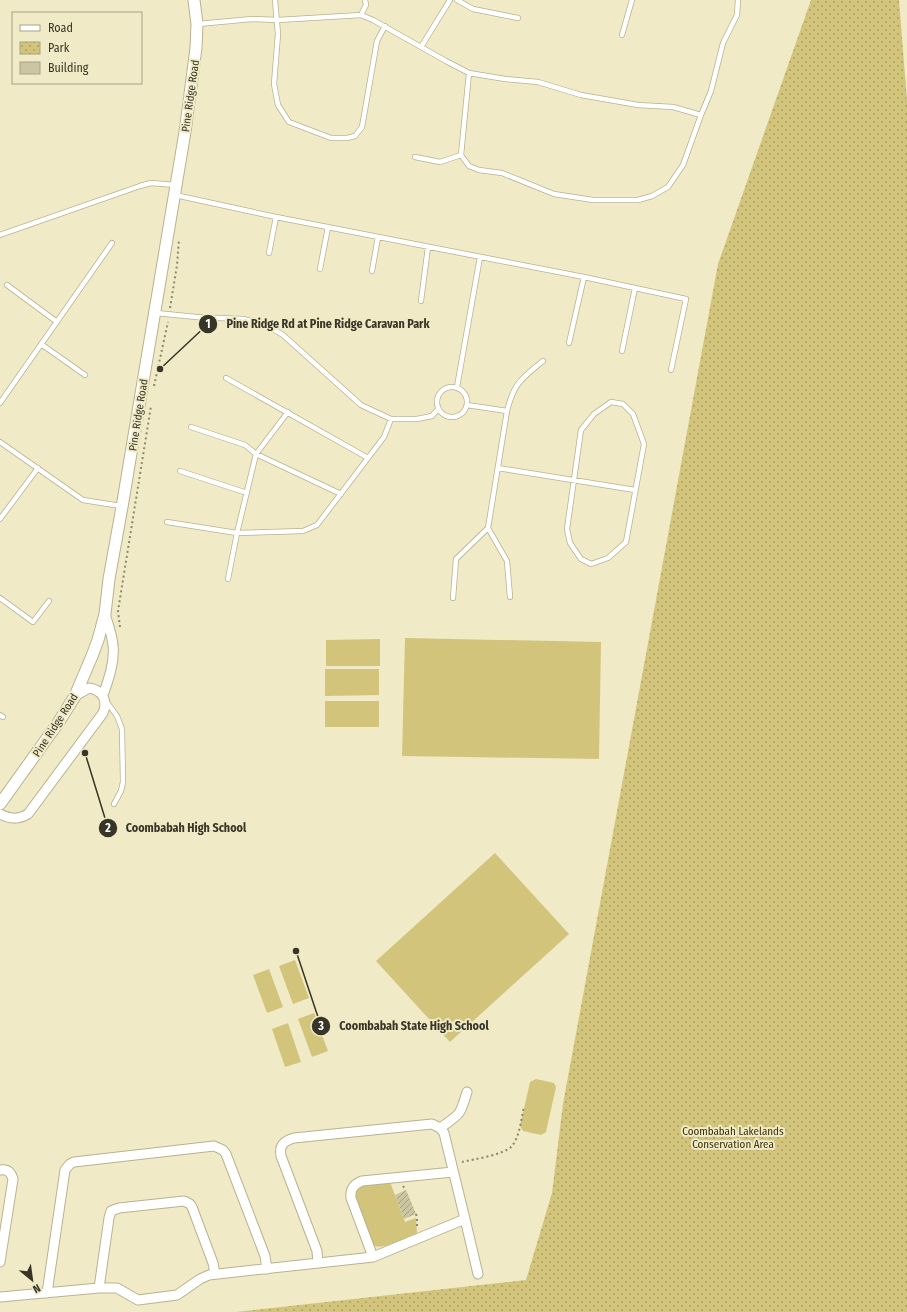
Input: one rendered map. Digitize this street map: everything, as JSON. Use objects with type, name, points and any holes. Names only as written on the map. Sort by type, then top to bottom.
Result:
[{"type":"street","name":"Pine Ridge Road","points":[[0,804],[58,723],[75,696],[98,640],[105,614],[109,579],[175,190],[195,55],[198,24],[194,0]]},
{"type":"street","points":[[0,814],[7,818],[16,818],[23,817],[28,814],[103,713],[105,708],[104,698],[113,653],[113,645],[105,614]]},
{"type":"street","points":[[75,696],[89,688],[98,691],[104,698]]},
{"type":"street","points":[[440,1128],[459,1115],[467,1092]]},
{"type":"street","points":[[318,1263],[317,1252],[281,1156],[281,1148],[284,1142],[294,1138],[432,1124],[440,1128],[444,1133],[478,1274]]},
{"type":"street","points":[[47,1293],[65,1170],[70,1164],[74,1162],[214,1146],[223,1150],[226,1154],[265,1256],[267,1269]]},
{"type":"street","points":[[374,1257],[352,1198],[352,1190],[356,1183],[452,1168]]},
{"type":"street","points":[[0,1170],[7,1170],[10,1172],[13,1179],[0,1262]]},
{"type":"street","points":[[98,1288],[109,1218],[112,1211],[119,1208],[184,1201],[188,1202],[192,1207],[213,1264],[215,1274]]},
{"type":"street","points":[[0,1296],[98,1288],[117,1288],[138,1300],[178,1295],[200,1279],[209,1275],[374,1257],[465,1219]]},
{"type":"lane","points":[[275,0],[278,20],[274,84],[278,105],[289,122],[331,138],[347,138],[356,136],[362,127],[377,41],[385,26]]},
{"type":"lane","points":[[361,15],[366,5],[365,0]]},
{"type":"lane","points":[[421,47],[450,0]]},
{"type":"lane","points":[[457,0],[473,9],[518,18]]},
{"type":"lane","points":[[622,34],[632,0]]},
{"type":"lane","points":[[469,73],[461,155],[469,166],[480,170],[502,173],[554,194],[593,200],[638,200],[652,196],[668,187],[683,165],[711,91],[722,43],[737,15],[738,0]]},
{"type":"lane","points":[[198,24],[252,19],[278,20],[361,15],[385,26],[469,73],[538,82],[581,94],[638,105],[673,107],[701,115]]},
{"type":"lane","points":[[415,157],[440,162],[461,155]]},
{"type":"lane","points":[[0,235],[140,186],[151,184],[276,217],[686,298],[671,370]]},
{"type":"lane","points":[[269,253],[276,217]]},
{"type":"lane","points":[[320,269],[328,227]]},
{"type":"lane","points":[[372,270],[378,237]]},
{"type":"lane","points":[[0,403],[112,243]]},
{"type":"lane","points":[[421,301],[428,246]]},
{"type":"lane","points":[[456,387],[480,257]]},
{"type":"lane","points":[[569,343],[584,277]]},
{"type":"lane","points":[[7,285],[57,322]]},
{"type":"lane","points":[[622,351],[635,288]]},
{"type":"lane","points":[[155,313],[196,318],[243,319],[265,324],[283,335],[361,405],[391,419],[417,419],[432,416],[438,409]]},
{"type":"lane","points":[[41,344],[85,375]]},
{"type":"lane","points":[[453,598],[456,559],[488,528],[511,395],[520,380],[543,361]]},
{"type":"lane","points":[[226,378],[368,458]]},
{"type":"lane","points":[[456,387],[465,394],[467,405],[462,413],[451,417],[442,413],[438,409],[437,398],[439,394],[447,388],[456,387]]},
{"type":"lane","points":[[611,402],[623,404],[633,414],[644,444],[626,542],[608,558],[591,564],[581,559],[570,543],[567,529],[573,481],[580,430],[594,414],[611,402]]},
{"type":"lane","points":[[467,405],[507,412]]},
{"type":"lane","points":[[228,579],[256,454],[288,412]]},
{"type":"lane","points":[[167,522],[238,533],[303,531],[317,525],[384,437],[391,419]]},
{"type":"lane","points":[[191,427],[245,445],[256,454],[341,494]]},
{"type":"lane","points":[[0,442],[82,500],[122,507]]},
{"type":"lane","points":[[0,519],[38,468]]},
{"type":"lane","points":[[498,468],[636,490]]},
{"type":"lane","points":[[180,471],[247,493]]},
{"type":"lane","points":[[488,528],[507,561],[510,597]]},
{"type":"lane","points":[[0,598],[33,622],[49,601]]},
{"type":"lane","points":[[104,698],[117,716],[122,728],[122,782],[121,791],[114,804]]},
{"type":"path","points":[[172,299],[177,266],[179,238]]},
{"type":"path","points":[[452,1168],[497,1154],[509,1148],[516,1138],[524,1106]]},
{"type":"path","points":[[416,1214],[420,1238]]},
{"type":"green space","name":"Coombabah Lakelands Conservation Area","points":[[811,0],[899,0],[907,101],[907,1312],[236,1312],[526,1280],[552,1193],[563,1104],[718,264]]},
{"type":"green space","points":[[405,638],[601,642],[599,759],[402,756]]},
{"type":"green space","points":[[380,639],[380,666],[326,666],[326,640]]},
{"type":"green space","points":[[325,669],[379,669],[379,695],[325,696]]},
{"type":"green space","points":[[325,701],[379,701],[379,727],[325,727]]},
{"type":"green space","points":[[495,853],[569,934],[450,1042],[376,961]]},
{"type":"green space","points":[[295,960],[309,998],[293,1004],[279,966]]},
{"type":"green space","points":[[269,969],[283,1007],[267,1013],[253,975]]},
{"type":"green space","points":[[314,1013],[328,1051],[312,1057],[298,1019]]},
{"type":"green space","points":[[288,1023],[301,1062],[285,1067],[272,1029]]},
{"type":"green space","points":[[536,1079],[554,1083],[556,1087],[546,1132],[541,1135],[523,1131],[520,1126],[530,1082]]},
{"type":"green space","points":[[390,1182],[405,1222],[416,1218],[417,1233],[379,1247],[373,1245],[371,1241],[355,1197],[355,1191],[361,1186]]},
{"type":"building","points":[[406,1190],[416,1214],[404,1219],[395,1195]]},
{"type":"place","name":"Pine Ridge Rd at Pine Ridge Caravan Park","points":[[160,369]]},
{"type":"place","name":"Coombabah High School","points":[[85,753]]},
{"type":"place","name":"Coombabah State High School","points":[[296,951]]}]
